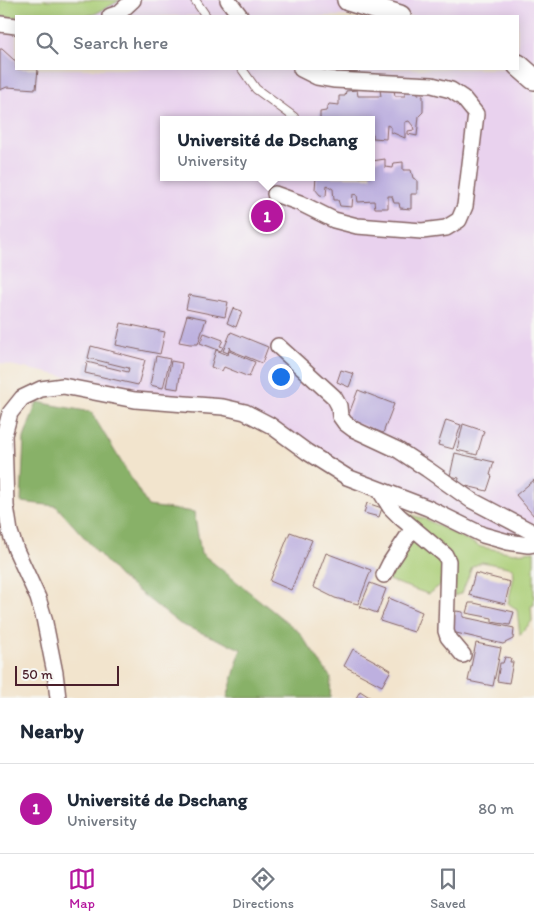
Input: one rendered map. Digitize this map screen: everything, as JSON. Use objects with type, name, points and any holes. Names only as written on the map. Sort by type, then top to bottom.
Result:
[{"type":"street","points":[[113,15],[119,13],[133,0]]},
{"type":"street","points":[[228,0],[239,15]]},
{"type":"street","points":[[348,0],[397,15]]},
{"type":"street","points":[[0,24],[15,26]]},
{"type":"street","points":[[519,66],[534,79]]},
{"type":"street","points":[[275,194],[300,203],[334,220],[358,226],[422,231],[446,228],[459,220],[465,206],[476,114],[463,98],[451,90],[432,85],[335,80],[317,77],[303,70]]},
{"type":"street","points":[[278,346],[334,397],[339,406],[340,416],[353,429],[398,450],[471,500],[534,533]]},
{"type":"street","points":[[58,698],[44,618],[38,598],[16,550],[10,532],[6,506],[4,435],[10,413],[22,398],[41,389],[62,386],[135,400],[223,407],[245,412],[270,425],[347,478],[428,508],[483,536],[508,542],[534,544]]},
{"type":"street","points":[[380,491],[390,507],[445,555],[449,570],[446,631],[448,637],[462,655]]},
{"type":"street","points":[[384,576],[390,563],[413,528]]},
{"type":"lane","points":[[195,0],[205,15]]},
{"type":"lane","points":[[243,70],[256,89],[291,116]]},
{"type":"shaded area","points":[[0,0],[534,0],[534,538],[508,539],[350,482],[257,416],[0,363]]},
{"type":"green space","points":[[0,0],[121,0],[90,15],[15,15],[15,18],[0,16]]},
{"type":"green space","points":[[37,402],[91,412],[148,506],[194,512],[201,553],[299,632],[331,678],[330,698],[227,698],[241,649],[180,624],[119,576],[56,506],[21,502],[24,438]]},
{"type":"green space","points":[[401,512],[425,519],[481,547],[514,553],[534,551],[534,605],[531,606],[532,621],[520,635],[517,610],[508,603],[514,576],[513,568],[482,562],[472,567],[462,593],[454,596],[455,563]]},
{"type":"green space","points":[[415,539],[442,561],[444,577],[440,581],[442,584],[428,594],[388,580],[409,544]]},
{"type":"building","points":[[0,49],[15,60],[15,70],[38,70],[36,89],[7,87],[0,90]]},
{"type":"building","points":[[418,89],[418,95],[423,96],[423,112],[419,116],[417,136],[408,134],[408,131],[414,130],[409,121],[405,122],[405,138],[391,132],[391,127],[387,125],[386,139],[375,138],[375,116],[320,116],[320,112],[326,111],[329,104],[339,105],[339,96],[345,96],[346,91],[357,90],[358,96],[381,96],[380,90],[394,90],[395,96],[405,96],[405,91]]},
{"type":"building","points":[[385,159],[385,167],[393,168],[394,163],[403,162],[403,170],[411,170],[413,178],[417,180],[417,194],[411,194],[411,209],[400,208],[399,203],[394,203],[392,196],[388,196],[388,208],[375,208],[374,201],[358,202],[357,195],[353,194],[352,207],[340,206],[338,200],[334,200],[333,189],[327,185],[326,196],[320,195],[315,189],[316,181],[375,181],[375,161]]},
{"type":"building","points":[[189,295],[228,302],[225,317],[186,309]]},
{"type":"building","points":[[233,308],[242,311],[236,327],[227,323]]},
{"type":"building","points":[[187,315],[206,319],[198,344],[179,342]]},
{"type":"building","points":[[121,323],[165,332],[160,354],[116,345]]},
{"type":"building","points":[[231,332],[268,347],[262,363],[230,350],[230,347],[228,353],[223,351]]},
{"type":"building","points":[[204,333],[223,340],[220,346],[223,347],[221,351],[200,343]]},
{"type":"building","points":[[91,346],[145,360],[138,385],[85,373],[87,362],[128,372],[129,368],[88,358]]},
{"type":"building","points":[[216,350],[228,355],[229,351],[255,362],[249,377],[224,367],[222,371],[211,367]]},
{"type":"building","points":[[156,356],[170,359],[163,388],[150,385]]},
{"type":"building","points":[[171,361],[182,363],[178,389],[166,387]]},
{"type":"building","points":[[341,370],[354,374],[349,387],[337,382]]},
{"type":"building","points":[[358,390],[394,404],[383,433],[347,419]]},
{"type":"building","points":[[446,420],[461,425],[453,449],[438,445]]},
{"type":"building","points":[[463,424],[484,431],[477,455],[457,450]]},
{"type":"building","points":[[455,453],[494,462],[487,491],[458,484],[459,478],[450,476]]},
{"type":"building","points":[[534,480],[534,516],[516,495]]},
{"type":"building","points":[[367,503],[382,508],[379,517],[364,513]]},
{"type":"building","points":[[290,532],[312,540],[291,590],[270,581]]},
{"type":"building","points":[[326,553],[371,570],[358,604],[335,598],[313,587]]},
{"type":"building","points":[[475,573],[510,582],[505,604],[469,595]]},
{"type":"building","points":[[370,583],[386,589],[377,613],[360,607]]},
{"type":"building","points":[[389,598],[422,612],[414,632],[380,621]]},
{"type":"building","points":[[469,603],[514,612],[510,625],[492,622],[492,618],[466,613]]},
{"type":"building","points":[[456,611],[463,612],[463,617],[514,628],[513,639],[503,644],[452,632],[451,625]]},
{"type":"building","points":[[476,643],[501,648],[493,686],[468,681]]},
{"type":"building","points":[[353,649],[391,670],[382,686],[344,666]]},
{"type":"building","points":[[505,657],[511,658],[510,662],[513,662],[509,683],[497,681],[500,663],[503,663]]},
{"type":"building","points":[[360,691],[371,698],[356,698]]},
{"type":"place","name":"Université de Dschang","points":[[267,216]]}]
